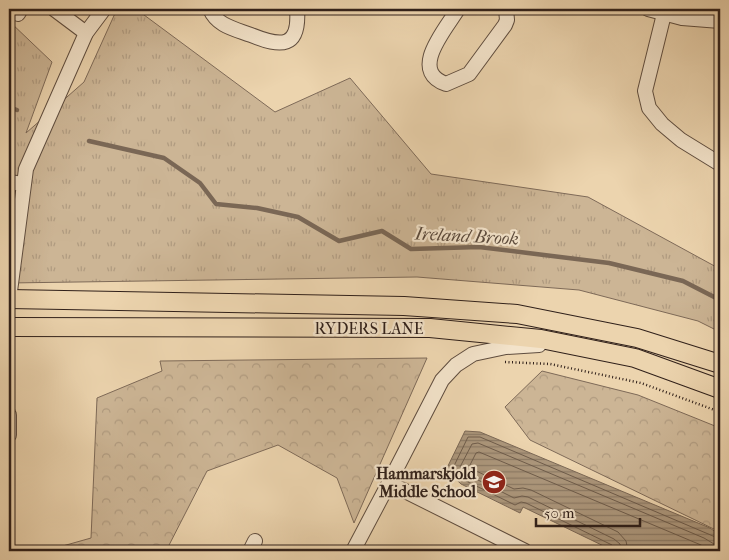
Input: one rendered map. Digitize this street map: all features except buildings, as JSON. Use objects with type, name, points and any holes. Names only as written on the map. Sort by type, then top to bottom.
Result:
[{"type":"main road","name":"RYDERS LANE","points":[[9,299],[404,306],[517,314],[637,338],[720,364]]},
{"type":"main road","name":"RYDERS LANE","points":[[9,327],[430,328],[541,339],[635,358],[720,389]]},
{"type":"street","points":[[54,9],[86,33]]},
{"type":"street","points":[[9,299],[26,169],[86,33],[104,9]]},
{"type":"street","points":[[210,9],[217,20],[225,25],[272,43],[280,43],[289,40],[295,33],[297,9]]},
{"type":"street","points":[[458,9],[432,50],[429,59],[429,68],[433,76],[446,84],[469,74],[505,25],[507,20],[506,9]]},
{"type":"street","points":[[648,9],[682,18],[720,21]]},
{"type":"street","points":[[664,14],[645,91],[649,108],[662,124],[681,140],[720,164]]},
{"type":"street","points":[[9,182],[24,184]]},
{"type":"street","points":[[353,551],[442,380],[456,365],[473,354],[506,347],[560,343]]},
{"type":"street","points":[[9,415],[9,435]]},
{"type":"street","points":[[389,483],[525,551]]},
{"type":"path","points":[[501,362],[550,364],[641,383],[720,412]]},
{"type":"green space","points":[[117,9],[136,9],[275,112],[350,78],[431,174],[588,197],[720,269],[720,332],[698,321],[579,290],[417,277],[9,283],[9,21],[52,62],[26,133],[84,82]]},
{"type":"green space","points":[[648,9],[720,9],[720,21]]},
{"type":"green space","points":[[427,358],[354,523],[337,478],[278,445],[207,471],[166,551],[45,551],[91,538],[97,398],[162,371],[160,361]]},
{"type":"green space","points":[[542,371],[638,395],[720,428],[720,532],[530,440],[505,407]]},
{"type":"water","points":[[465,431],[480,432],[710,528],[720,535],[720,551],[614,551],[523,507],[520,513],[461,484],[446,470]]},
{"type":"waterway","name":"Ireland Brook","points":[[9,107],[17,110]]},
{"type":"waterway","name":"Ireland Brook","points":[[89,141],[164,158],[200,183],[216,204],[257,208],[298,217],[339,241],[382,231],[411,249],[479,247],[609,263],[683,281],[720,300]]},
{"type":"place","name":"Hammarskjold Middle School","points":[[494,482]]}]
